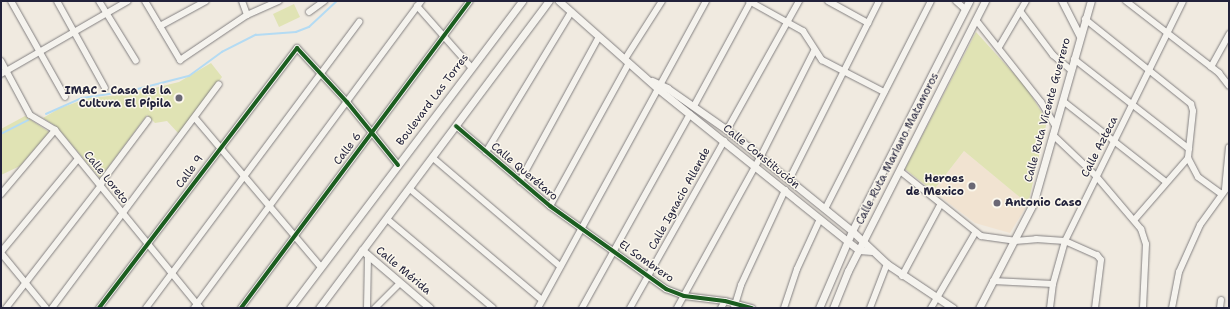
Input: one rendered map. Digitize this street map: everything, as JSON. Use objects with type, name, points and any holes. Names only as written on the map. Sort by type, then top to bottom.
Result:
[{"type":"main road","name":"Boulevard Las Torres","points":[[290,308],[522,1]]},
{"type":"main road","points":[[319,308],[365,253],[387,218],[549,1]]},
{"type":"main road","name":"Calle Constitución","points":[[559,1],[650,81],[694,106],[728,130],[864,241],[872,251],[902,276],[953,308]]},
{"type":"main road","name":"Calle Ruta Mariano Matamoros","points":[[819,308],[847,241],[969,1]]},
{"type":"main road","name":"Calle Ruta Mariano Matamoros","points":[[833,308],[859,250],[900,172],[985,1]]},
{"type":"main road","points":[[1062,1],[1080,36]]},
{"type":"main road","name":"Calle Ruta Vicente Guerrero","points":[[979,308],[1033,204],[1091,1]]},
{"type":"main road","name":"Calle Constitución","points":[[658,86],[690,114],[859,250]]},
{"type":"main road","points":[[859,250],[872,251]]},
{"type":"main road","name":"Calle Mérida","points":[[365,253],[429,308]]},
{"type":"main road","points":[[295,308],[301,294]]},
{"type":"street","points":[[11,1],[65,97]]},
{"type":"street","points":[[57,1],[105,88]]},
{"type":"street","points":[[99,1],[136,61]]},
{"type":"street","points":[[4,72],[128,1]]},
{"type":"street","points":[[146,1],[180,60],[248,15],[279,1]]},
{"type":"street","points":[[160,26],[206,1]]},
{"type":"street","points":[[242,1],[248,15]]},
{"type":"street","points":[[309,12],[324,1]]},
{"type":"street","name":"Calle 6","points":[[241,308],[470,1]]},
{"type":"street","points":[[550,206],[627,61],[662,1]]},
{"type":"street","points":[[538,308],[658,86],[706,1]]},
{"type":"street","points":[[694,106],[750,1],[787,21],[809,38],[814,51],[822,60],[884,92]]},
{"type":"street","points":[[728,130],[799,1]]},
{"type":"street","points":[[828,1],[868,23]]},
{"type":"street","points":[[789,180],[879,1]]},
{"type":"street","points":[[825,209],[931,1]]},
{"type":"street","points":[[956,1],[965,9]]},
{"type":"street","points":[[999,47],[1026,1]]},
{"type":"street","points":[[1126,1],[1211,67],[1229,86]]},
{"type":"street","name":"Calle Azteca","points":[[1050,308],[1053,284],[1065,241],[1096,176],[1169,34],[1183,1]]},
{"type":"street","points":[[197,307],[419,4],[443,36],[471,67]]},
{"type":"street","points":[[1020,11],[1053,55],[1071,70]]},
{"type":"street","points":[[486,152],[571,12]]},
{"type":"street","points":[[1085,19],[1192,104],[1188,158],[1198,177],[1221,194]]},
{"type":"street","points":[[976,20],[999,47],[1055,125]]},
{"type":"street","points":[[146,308],[322,74],[359,22]]},
{"type":"street","points":[[1211,67],[1229,34]]},
{"type":"street","points":[[520,180],[599,36]]},
{"type":"street","name":"Calle 9","points":[[99,308],[220,146],[297,48],[322,74]]},
{"type":"street","points":[[677,308],[761,156],[814,51]]},
{"type":"street","points":[[1074,58],[1189,149]]},
{"type":"street","name":"Calle Loreto","points":[[1,61],[4,72],[30,115],[55,130],[197,307]]},
{"type":"street","points":[[322,74],[347,102],[398,165]]},
{"type":"street","points":[[52,308],[219,84]]},
{"type":"street","points":[[1063,101],[1166,182]]},
{"type":"street","points":[[582,308],[690,114]]},
{"type":"street","points":[[195,118],[321,267]]},
{"type":"street","points":[[6,308],[100,187],[103,180],[148,120]]},
{"type":"street","name":"Calle Querétaro","points":[[456,126],[550,206],[581,229]]},
{"type":"street","points":[[1,194],[55,130]]},
{"type":"street","points":[[1053,135],[1096,176],[1135,219],[1146,244],[1143,308]]},
{"type":"street","name":"Calle Ignacio Allende","points":[[630,308],[724,141]]},
{"type":"street","points":[[1172,308],[1179,272],[1200,225],[1227,187],[1229,147]]},
{"type":"street","points":[[433,158],[560,266]]},
{"type":"street","points":[[1135,219],[1188,158]]},
{"type":"street","points":[[46,308],[1,252],[78,159]]},
{"type":"street","points":[[900,172],[975,233],[1015,241],[1036,239],[1065,241],[1099,257],[1095,308]]},
{"type":"street","points":[[410,188],[542,300]]},
{"type":"street","points":[[734,306],[754,256],[785,190]]},
{"type":"street","points":[[902,276],[940,205]]},
{"type":"street","points":[[387,218],[493,308]]},
{"type":"street","points":[[784,308],[797,269],[820,219]]},
{"type":"street","name":"El Sombrero","points":[[581,229],[615,251],[666,289],[684,296],[725,301],[734,306],[752,308]]},
{"type":"street","points":[[931,308],[975,233]]},
{"type":"street","points":[[365,253],[367,308]]},
{"type":"street","points":[[872,307],[887,264]]},
{"type":"street","points":[[993,281],[1053,284]]},
{"type":"street","points":[[375,308],[400,283]]},
{"type":"street","points":[[1220,308],[1221,300]]},
{"type":"street","points":[[721,308],[725,301]]},
{"type":"shaded area","points":[[964,151],[1028,204],[1010,233],[975,223],[933,191]]},
{"type":"green space","points":[[294,4],[300,17],[279,27],[273,14]]},
{"type":"green space","points":[[976,32],[1026,87],[1047,121],[1028,204],[964,151],[933,191],[905,169]]},
{"type":"green space","points":[[211,63],[222,77],[179,134],[167,121],[155,123],[147,115],[100,178],[57,127],[43,118],[60,108],[89,98],[130,94],[179,82]]},
{"type":"green space","points":[[25,116],[49,132],[20,166],[1,175],[1,129]]},
{"type":"waterway","points":[[46,114],[82,98],[130,91],[189,76],[222,52],[256,35],[296,32],[309,27],[337,1]]},
{"type":"waterway","points":[[1,134],[28,120]]},
{"type":"cycle path","points":[[241,308],[470,1]]},
{"type":"cycle path","points":[[99,308],[297,48],[347,102],[398,165]]},
{"type":"cycle path","points":[[456,126],[550,206],[666,289],[684,296],[725,301],[752,308]]},
{"type":"place","name":"IMAC - Casa de la Cultura El Pípila","points":[[179,98]]},
{"type":"place","name":"Heroes de Mexico","points":[[972,186]]},
{"type":"place","name":"Antonio Caso","points":[[997,203]]}]
